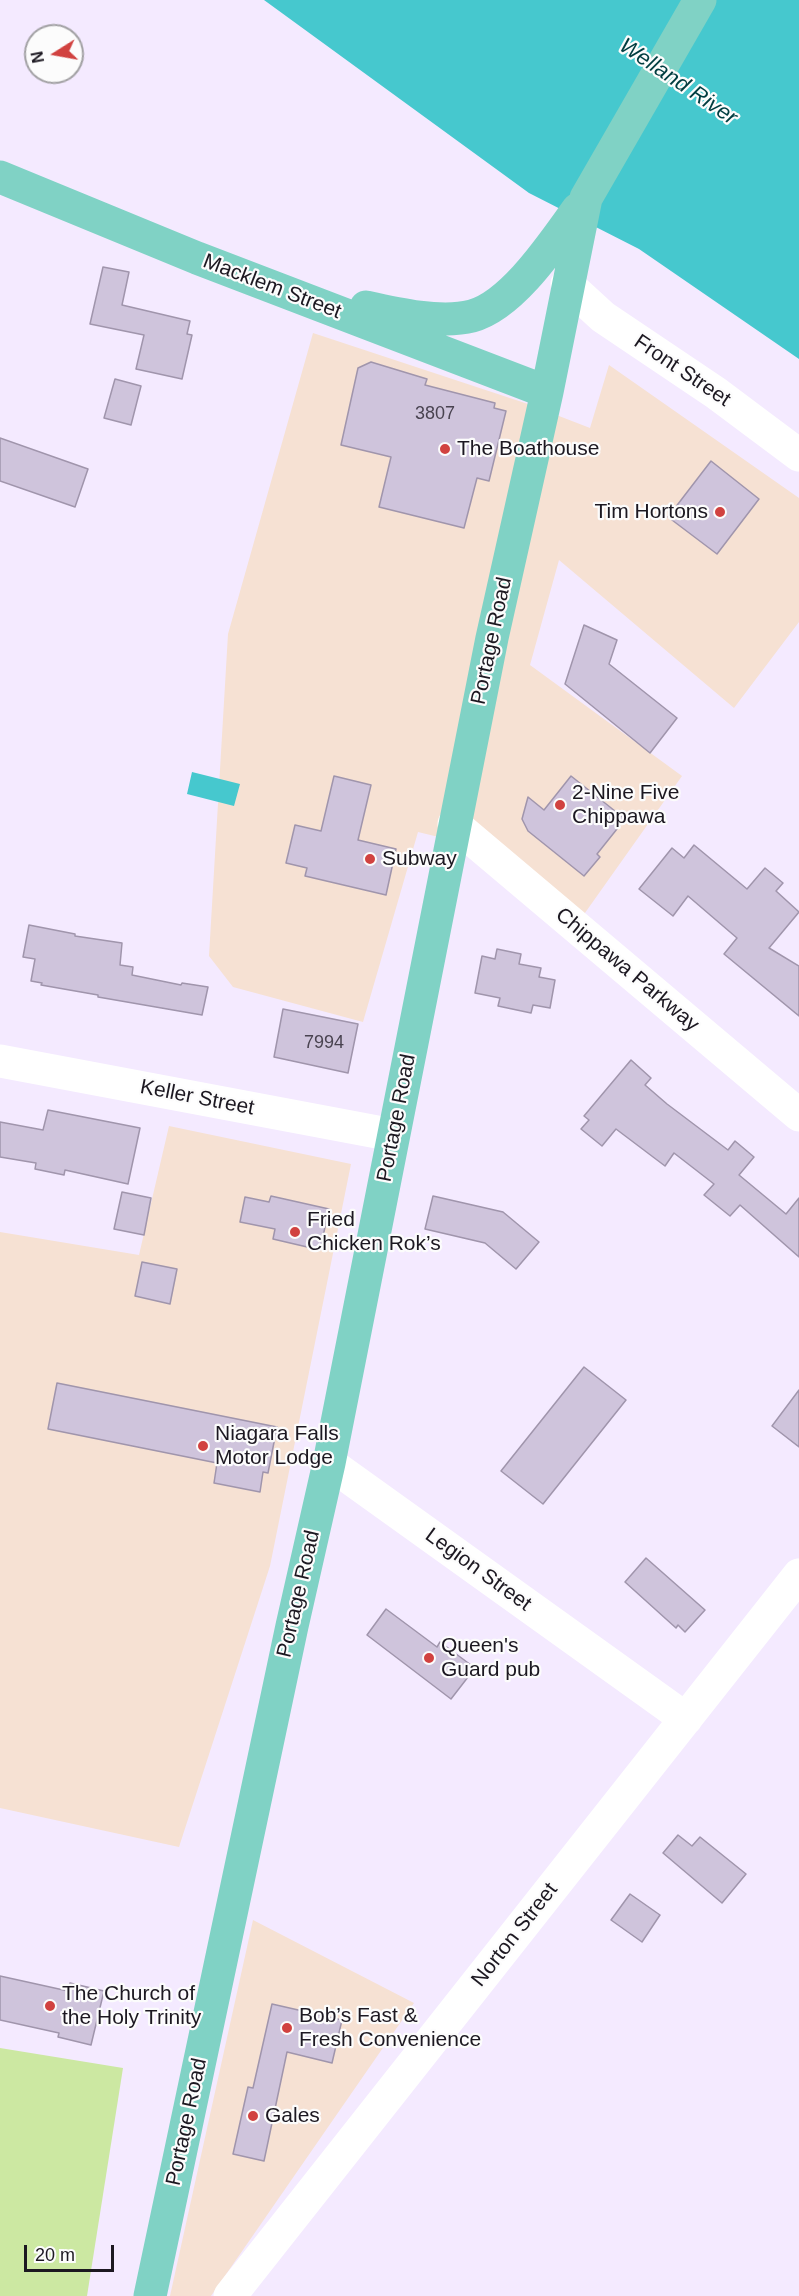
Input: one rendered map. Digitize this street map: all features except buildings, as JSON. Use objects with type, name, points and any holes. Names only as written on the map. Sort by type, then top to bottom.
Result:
[{"type":"main road","name":"Portage Road","points":[[153,2295],[292,1626],[329,1463],[491,641],[547,392],[586,198],[700,0]]},
{"type":"main road","name":"Macklem Street","points":[[0,177],[272,287],[547,392]]},
{"type":"main road","points":[[272,287],[381,310],[438,319],[472,316],[502,300],[536,267],[586,198]]},
{"type":"street","name":"Front Street","points":[[567,284],[603,317],[716,393],[799,455]]},
{"type":"street","name":"Chippawa Parkway","points":[[454,824],[799,1115]]},
{"type":"street","name":"Keller Street","points":[[0,1061],[393,1135]]},
{"type":"street","name":"Legion Street","points":[[329,1463],[686,1719]]},
{"type":"street","name":"Norton Street","points":[[230,2296],[799,1575]]},
{"type":"shaded area","points":[[313,333],[528,404],[590,428],[609,365],[799,498],[799,622],[734,708],[559,560],[530,665],[682,776],[575,927],[484,848],[418,832],[363,1022],[233,987],[209,956],[228,634]]},
{"type":"shaded area","points":[[169,1126],[351,1164],[270,1566],[179,1847],[0,1808],[0,1232],[139,1255]]},
{"type":"shaded area","points":[[253,1920],[414,2003],[211,2296],[170,2296]]},
{"type":"green space","points":[[0,2048],[123,2068],[87,2296],[0,2296]]},
{"type":"water","name":"Welland River","points":[[264,0],[799,0],[799,359],[639,249],[529,193]]},
{"type":"water","points":[[192,772],[240,784],[234,806],[187,794]]},
{"type":"place","name":"The Boathouse","points":[[445,449]]},
{"type":"place","name":"Tim Hortons","points":[[720,512]]},
{"type":"place","name":"2-Nine Five Chippawa","points":[[560,805]]},
{"type":"place","name":"Subway","points":[[370,859]]},
{"type":"place","name":"Fried Chicken Rok’s","points":[[295,1232]]},
{"type":"place","name":"Niagara Falls Motor Lodge","points":[[203,1446]]},
{"type":"place","name":"Queen's Guard pub","points":[[429,1658]]},
{"type":"place","name":"The Church of the Holy Trinity","points":[[50,2006]]},
{"type":"place","name":"Bob’s Fast & Fresh Convenience","points":[[287,2028]]},
{"type":"place","name":"Gales","points":[[253,2116]]}]
